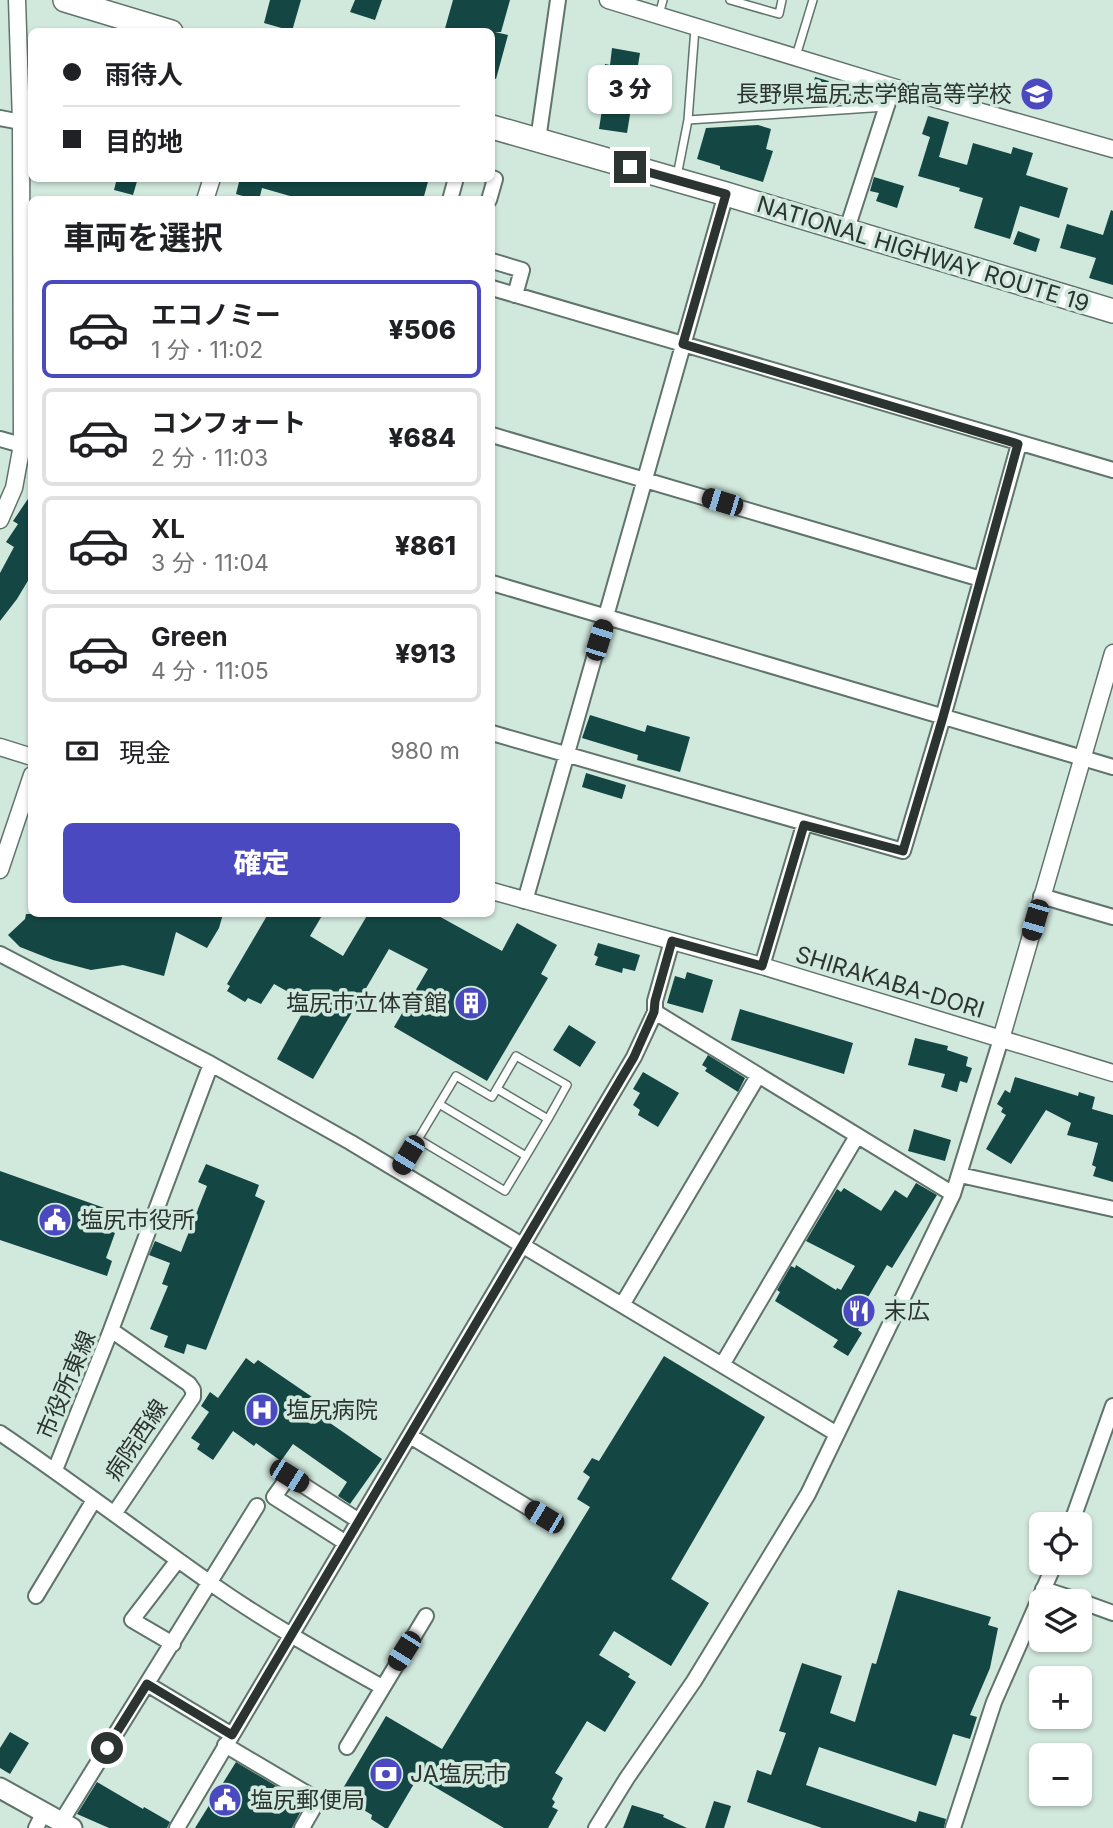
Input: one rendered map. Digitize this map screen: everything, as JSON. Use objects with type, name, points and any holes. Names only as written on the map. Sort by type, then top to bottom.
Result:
[{"type":"highway","points":[[65,0],[158,28]]},
{"type":"highway","name":"NATIONAL HIGHWAY ROUTE 19","points":[[495,128],[726,194],[1113,311]]},
{"type":"main road","points":[[0,1788],[40,1820],[67,1825]]},
{"type":"street","points":[[0,520],[14,488],[27,446],[18,0]]},
{"type":"street","points":[[538,140],[558,0]]},
{"type":"street","points":[[608,0],[661,7],[695,26],[1113,149]]},
{"type":"street","points":[[846,232],[893,86]]},
{"type":"street","points":[[0,118],[21,122]]},
{"type":"street","points":[[525,901],[726,194]]},
{"type":"street","points":[[495,262],[522,270],[516,295]]},
{"type":"street","points":[[495,289],[1113,470]]},
{"type":"street","points":[[495,436],[981,579]]},
{"type":"street","points":[[0,439],[27,446]]},
{"type":"street","points":[[495,734],[804,825],[903,851],[1018,444]]},
{"type":"street","points":[[495,584],[1113,767]]},
{"type":"street","points":[[596,1828],[709,1658],[808,1494],[953,1194],[1113,653]]},
{"type":"street","points":[[0,747],[28,756]]},
{"type":"street","points":[[0,870],[28,787]]},
{"type":"street","points":[[762,966],[804,825]]},
{"type":"street","name":"SHIRAKABA-DORI","points":[[495,892],[762,966],[1113,1073]]},
{"type":"street","points":[[1041,897],[1113,917]]},
{"type":"street","points":[[177,1828],[634,1057],[654,1012],[672,941]]},
{"type":"street","points":[[0,954],[211,1064],[398,1171],[837,1434]]},
{"type":"street","points":[[654,1012],[953,1194]]},
{"type":"street","points":[[111,1330],[211,1064]]},
{"type":"street","points":[[621,1305],[758,1076]]},
{"type":"street","points":[[722,1365],[857,1136]]},
{"type":"street","points":[[960,1175],[1113,1209]]},
{"type":"street","name":"市役所東線","points":[[55,1470],[111,1330],[193,1390]]},
{"type":"street","name":"病院西線","points":[[114,1514],[193,1397],[193,1390]]},
{"type":"street","points":[[1075,1512],[1113,1406]]},
{"type":"street","points":[[0,1433],[210,1583],[291,1635],[382,1687]]},
{"type":"street","points":[[410,1436],[544,1517]]},
{"type":"street","points":[[346,1543],[274,1497],[289,1476],[359,1521]]},
{"type":"street","points":[[36,1596],[94,1500]]},
{"type":"street","points":[[67,1825],[147,1684],[257,1506]]},
{"type":"street","points":[[173,1644],[132,1620],[178,1560]]},
{"type":"street","points":[[1043,1589],[1049,1575]]},
{"type":"street","points":[[1092,1605],[1113,1613]]},
{"type":"street","points":[[347,1747],[426,1616]]},
{"type":"street","points":[[953,1828],[994,1702],[1029,1621]]},
{"type":"street","points":[[147,1684],[318,1800],[302,1828]]},
{"type":"lane","points":[[730,0],[779,14],[782,0]]},
{"type":"lane","points":[[796,57],[813,0]]},
{"type":"lane","points":[[676,180],[688,120],[695,26]]},
{"type":"lane","points":[[688,120],[887,107]]},
{"type":"lane","points":[[398,1171],[456,1076],[492,1097],[516,1056],[567,1085],[505,1191],[418,1139]]},
{"type":"lane","points":[[497,1089],[548,1119]]},
{"type":"lane","points":[[439,1104],[526,1156]]},
{"type":"building","points":[[270,0],[301,0],[293,28],[264,23]]},
{"type":"building","points":[[355,0],[382,0],[375,20],[350,12]]},
{"type":"building","points":[[453,0],[510,0],[501,32],[495,32],[495,28],[445,28]]},
{"type":"building","points":[[495,32],[508,35],[495,79]]},
{"type":"building","points":[[612,48],[640,53],[627,133],[599,129],[603,103],[599,102],[605,64],[610,65]]},
{"type":"building","points":[[815,77],[859,90],[855,103],[808,105]]},
{"type":"building","points":[[928,116],[949,122],[939,157],[967,165],[973,143],[1011,154],[1013,147],[1033,153],[1026,175],[1068,188],[1059,218],[1020,206],[1010,239],[974,228],[983,198],[918,176],[930,137],[922,134]]},
{"type":"building","points":[[758,125],[771,129],[766,149],[773,151],[763,182],[697,159],[706,128]]},
{"type":"building","points":[[874,177],[904,186],[897,208],[876,201],[879,193],[870,191]]},
{"type":"building","points":[[116,182],[137,182],[133,195],[114,190]]},
{"type":"building","points":[[239,182],[428,182],[424,196],[290,196],[262,188],[260,196],[236,194]]},
{"type":"building","points":[[1111,210],[1113,285],[1089,278],[1096,258],[1060,248],[1067,224],[1103,235]]},
{"type":"building","points":[[1018,231],[1040,239],[1036,252],[1013,244]]},
{"type":"building","points":[[28,499],[28,581],[0,621],[0,573],[14,547],[6,542],[18,524],[13,521]]},
{"type":"building","points":[[590,715],[645,732],[647,725],[690,737],[680,772],[637,760],[638,755],[582,738]]},
{"type":"building","points":[[586,773],[626,785],[622,799],[582,787]]},
{"type":"building","points":[[26,914],[28,917],[222,917],[207,948],[176,932],[164,976],[123,965],[91,970],[53,960],[20,947],[8,935],[25,919]]},
{"type":"building","points":[[266,917],[321,917],[310,936],[343,956],[366,917],[440,917],[502,951],[517,923],[557,945],[541,974],[548,978],[487,1081],[394,1027],[428,969],[389,949],[313,1079],[277,1059],[308,1003],[274,984],[261,1004],[248,998],[245,1002],[227,991],[230,986],[227,984]]},
{"type":"building","points":[[598,943],[640,955],[635,971],[623,968],[622,973],[595,965],[598,957],[594,955]]},
{"type":"building","points":[[687,972],[713,980],[703,1013],[667,1003],[675,976],[685,979]]},
{"type":"building","points":[[740,1009],[853,1043],[844,1074],[731,1040]]},
{"type":"building","points":[[569,1025],[596,1042],[580,1067],[553,1050]]},
{"type":"building","points":[[915,1038],[948,1046],[947,1050],[968,1057],[966,1066],[972,1068],[967,1083],[960,1081],[957,1092],[941,1087],[945,1074],[908,1065]]},
{"type":"building","points":[[708,1055],[745,1078],[738,1092],[705,1071],[707,1068],[702,1065]]},
{"type":"building","points":[[643,1072],[679,1093],[658,1127],[638,1115],[640,1110],[633,1105],[640,1093],[633,1089]]},
{"type":"building","points":[[1015,1077],[1078,1096],[1079,1092],[1095,1097],[1092,1109],[1113,1115],[1113,1182],[1093,1176],[1096,1167],[1092,1165],[1098,1143],[1067,1135],[1071,1123],[1046,1110],[1011,1164],[986,1149],[1006,1115],[1001,1112],[1003,1108],[997,1104],[1005,1090],[1010,1093]]},
{"type":"building","points":[[914,1129],[951,1140],[945,1161],[908,1151]]},
{"type":"building","points":[[206,1164],[259,1185],[255,1196],[265,1201],[206,1350],[187,1344],[184,1354],[164,1347],[168,1336],[150,1329],[168,1286],[162,1284],[170,1263],[149,1255],[155,1241],[181,1252],[207,1186],[198,1182]]},
{"type":"building","name":"塩尻市役所","points":[[0,1171],[113,1211],[107,1230],[115,1233],[106,1258],[112,1261],[107,1276],[0,1240]]},
{"type":"building","points":[[916,1183],[937,1195],[892,1268],[887,1265],[864,1304],[871,1308],[858,1330],[862,1333],[848,1356],[833,1347],[838,1340],[775,1301],[780,1292],[777,1290],[791,1266],[795,1268],[796,1265],[836,1290],[841,1290],[855,1266],[806,1241],[837,1189],[841,1192],[844,1188],[881,1211],[895,1190],[907,1198]]},
{"type":"building","points":[[664,1356],[765,1417],[671,1579],[709,1603],[671,1666],[614,1631],[599,1655],[630,1674],[628,1677],[636,1682],[605,1732],[587,1721],[555,1773],[563,1778],[552,1799],[555,1802],[552,1807],[558,1810],[548,1828],[504,1828],[418,1777],[388,1828],[385,1828],[371,1819],[372,1815],[339,1795],[386,1716],[442,1749],[590,1507],[577,1499],[590,1477],[583,1472],[592,1458],[599,1461]]},
{"type":"building","points":[[246,1358],[254,1364],[258,1360],[321,1403],[317,1409],[332,1420],[330,1423],[382,1459],[350,1504],[338,1496],[347,1482],[293,1444],[281,1461],[233,1431],[213,1460],[197,1449],[200,1444],[191,1438],[209,1412],[201,1406],[210,1392],[218,1398]]},
{"type":"building","points":[[898,1590],[991,1617],[988,1625],[998,1628],[990,1668],[970,1715],[977,1717],[970,1739],[953,1734],[936,1786],[819,1747],[806,1785],[916,1822],[919,1811],[946,1819],[944,1828],[822,1828],[747,1802],[757,1770],[771,1775],[786,1733],[779,1731],[802,1663],[842,1676],[830,1713],[855,1722],[872,1663],[876,1664]]},
{"type":"building","points":[[10,1732],[29,1743],[10,1774],[0,1768],[0,1748]]},
{"type":"building","points":[[236,1762],[305,1803],[292,1828],[195,1828]]},
{"type":"building","points":[[97,1782],[170,1822],[167,1828],[109,1828],[77,1814]]},
{"type":"building","points":[[714,1801],[731,1806],[724,1828],[705,1828]]},
{"type":"building","points":[[632,1805],[664,1815],[663,1817],[687,1828],[623,1828]]},
{"type":"place","name":"長野県塩尻志学館高等学校","points":[[1037,94]]},
{"type":"place","name":"塩尻市立体育館","points":[[471,1003]]},
{"type":"place","name":"塩尻市役所","points":[[55,1220]]},
{"type":"place","name":"末広","points":[[859,1311]]},
{"type":"place","name":"塩尻病院","points":[[262,1410]]},
{"type":"place","name":"JA塩尻市","points":[[386,1774]]},
{"type":"place","name":"塩尻郵便局","points":[[225,1800]]},
{"type":"route","points":[[107,1748],[147,1684],[232,1735],[634,1057],[654,1012],[672,941],[762,966],[804,825],[903,851],[1018,444],[683,344],[726,194],[630,167]]}]
